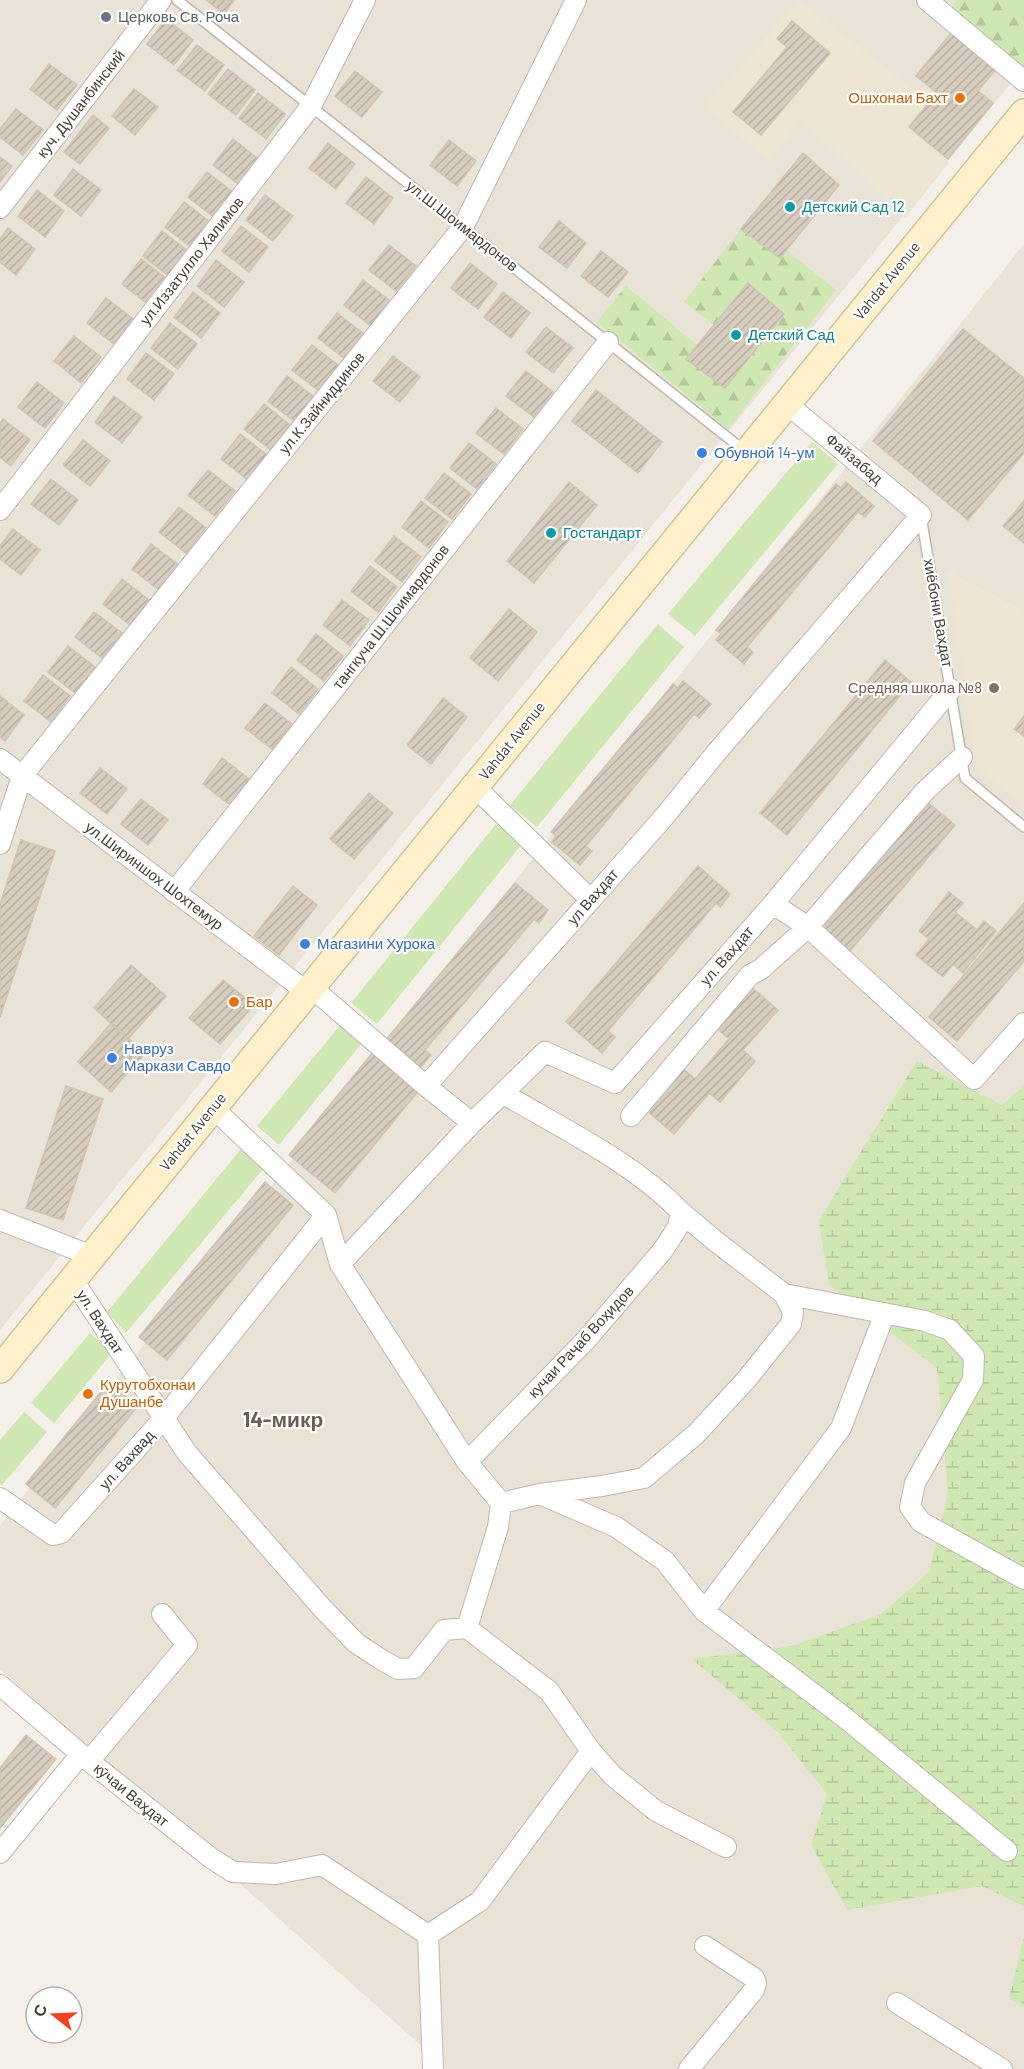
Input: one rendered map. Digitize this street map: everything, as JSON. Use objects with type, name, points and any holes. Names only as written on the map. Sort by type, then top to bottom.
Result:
[{"type":"main road","name":"Vahdat Avenue","points":[[0,1369],[787,404],[1021,123]]},
{"type":"street","name":"куч. Душанбинский","points":[[0,208],[161,0]]},
{"type":"street","name":"ул.Иззатулло Халимов","points":[[0,510],[311,106],[365,0]]},
{"type":"street","name":"ул.К.Зайниддинов","points":[[22,776],[463,227],[576,0]]},
{"type":"street","points":[[927,0],[1024,81]]},
{"type":"street","name":"тангкуча Ш.Шоимардонов","points":[[174,891],[608,342]]},
{"type":"street","name":"Файзабад","points":[[787,404],[921,515]]},
{"type":"street","name":"ул Ваҳдат","points":[[426,1086],[664,817],[716,753],[921,515]]},
{"type":"street","name":"ул. Вахдат","points":[[472,1123],[545,1052],[615,1083],[773,904],[951,688]]},
{"type":"street","points":[[631,1116],[750,975],[761,969],[808,927],[925,790],[962,757]]},
{"type":"street","name":"ул.Шириншох Шохтемур","points":[[0,759],[309,990]]},
{"type":"street","points":[[0,844],[22,776]]},
{"type":"street","points":[[475,786],[591,900]]},
{"type":"street","points":[[773,904],[808,927],[974,1079],[1024,1023]]},
{"type":"street","points":[[309,990],[472,1123],[340,1264]]},
{"type":"street","points":[[501,1503],[540,1494],[644,1478],[696,1434],[746,1380],[791,1324],[794,1311],[784,1294],[714,1240],[639,1174],[504,1094]]},
{"type":"street","points":[[213,1108],[326,1215],[340,1264],[466,1462],[501,1503],[498,1527],[467,1628],[549,1690],[591,1752],[613,1776],[656,1811],[726,1847]]},
{"type":"street","name":"кучаи Раҷаб Воҳидов","points":[[466,1462],[586,1340],[663,1250],[678,1227],[681,1212]]},
{"type":"street","name":"ул. Вахвад","points":[[0,1498],[56,1536],[61,1533],[164,1418],[326,1215]]},
{"type":"street","points":[[0,1220],[92,1256]]},
{"type":"street","name":"ул. Вахдат","points":[[73,1280],[187,1453],[323,1609],[356,1643],[399,1669],[414,1668],[444,1630],[467,1628]]},
{"type":"street","points":[[784,1294],[925,1321],[950,1330],[974,1356],[973,1380],[915,1483],[910,1507],[921,1522],[1024,1579]]},
{"type":"street","points":[[704,1611],[841,1428],[885,1313]]},
{"type":"street","points":[[540,1494],[616,1527],[665,1561],[704,1611],[844,1717],[1007,1851]]},
{"type":"street","points":[[0,1853],[187,1646],[162,1614]]},
{"type":"street","name":"кӯчаи Ваҳдат","points":[[0,1685],[85,1758],[211,1858],[233,1872],[276,1874],[322,1865],[428,1935]]},
{"type":"street","points":[[433,2069],[428,1935],[480,1901],[591,1752]]},
{"type":"street","points":[[688,2069],[754,1990],[756,1983],[754,1978],[705,1946]]},
{"type":"street","points":[[897,2003],[1002,2069]]},
{"type":"lane","name":"ул.Ш.Шоимардонов","points":[[177,0],[747,453]]},
{"type":"lane","name":"хиёбони Вахдат","points":[[921,515],[965,778],[1024,827]]},
{"type":"shaded area","points":[[0,0],[1024,0],[1024,67],[0,1330]]},
{"type":"shaded area","points":[[800,1],[927,100],[905,126],[949,163],[905,218],[801,119],[769,161],[704,106]]},
{"type":"shaded area","points":[[1024,244],[1024,2069],[447,2069],[0,1669],[0,1525]]},
{"type":"shaded area","name":"Средняя школа №8","points":[[949,571],[1024,611],[1024,807],[975,765]]},
{"type":"green space","points":[[957,0],[1024,0],[1024,71],[950,8]]},
{"type":"green space","points":[[741,229],[779,258],[786,250],[836,290],[728,429],[597,322],[626,286],[697,345],[687,358],[725,387],[784,315],[748,283],[714,325],[684,302]]},
{"type":"green space","points":[[812,442],[838,464],[695,636],[668,614]]},
{"type":"green space","points":[[658,624],[684,647],[537,827],[510,805]]},
{"type":"green space","points":[[496,824],[522,844],[377,1024],[351,1003]]},
{"type":"green space","points":[[342,1023],[362,1043],[279,1145],[257,1126]]},
{"type":"green space","points":[[917,1061],[1002,1105],[1024,1086],[1024,1906],[982,1886],[847,1910],[811,1845],[827,1794],[777,1731],[692,1659],[792,1646],[881,1614],[929,1572],[948,1493],[937,1368],[829,1285],[819,1220]]},
{"type":"green space","points":[[241,1149],[263,1169],[126,1333],[107,1312]]},
{"type":"green space","points":[[90,1333],[112,1353],[54,1423],[31,1403]]},
{"type":"green space","points":[[24,1412],[47,1432],[2,1485],[0,1484],[0,1440]]},
{"type":"green space","points":[[1024,1937],[1024,2006],[1009,1998]]},
{"type":"building","points":[[206,0],[234,0],[224,14]]},
{"type":"building","points":[[166,19],[193,40],[174,65],[147,44]]},
{"type":"building","points":[[792,21],[830,53],[761,135],[733,112],[787,47],[777,39]]},
{"type":"building","name":"Ошхонаи Бахт","points":[[955,28],[1000,64],[978,91],[993,103],[948,159],[909,127],[937,93],[916,76]]},
{"type":"building","points":[[197,45],[224,65],[205,91],[177,70]]},
{"type":"building","points":[[49,64],[77,85],[57,110],[30,89]]},
{"type":"building","points":[[228,69],[255,90],[236,115],[208,94]]},
{"type":"building","points":[[355,71],[382,92],[362,117],[335,96]]},
{"type":"building","points":[[134,89],[158,107],[135,135],[112,116]]},
{"type":"building","points":[[258,93],[285,114],[266,139],[239,118]]},
{"type":"building","points":[[16,109],[43,130],[23,155],[0,137],[0,129]]},
{"type":"building","points":[[93,115],[109,128],[80,164],[64,152]]},
{"type":"building","points":[[233,139],[260,160],[241,186],[213,165]]},
{"type":"building","points":[[449,140],[476,161],[457,186],[430,165]]},
{"type":"building","points":[[328,143],[355,164],[336,189],[309,168]]},
{"type":"building","name":"Детский Сад 12","points":[[803,153],[839,185],[780,258],[741,229]]},
{"type":"building","points":[[0,157],[12,166],[0,182]]},
{"type":"building","points":[[73,169],[101,190],[81,216],[54,195]]},
{"type":"building","points":[[207,172],[234,193],[215,218],[188,197]]},
{"type":"building","points":[[366,177],[393,198],[374,224],[346,203]]},
{"type":"building","points":[[37,190],[64,211],[45,237],[18,216]]},
{"type":"building","points":[[265,195],[293,216],[273,241],[246,220]]},
{"type":"building","points":[[184,202],[211,223],[192,248],[165,227]]},
{"type":"building","points":[[559,221],[586,243],[567,268],[539,247]]},
{"type":"building","points":[[241,226],[268,247],[249,272],[222,251]]},
{"type":"building","points":[[8,228],[35,249],[16,275],[0,262],[0,239]]},
{"type":"building","points":[[162,231],[189,252],[170,277],[143,256]]},
{"type":"building","points":[[389,245],[416,266],[396,291],[369,270]]},
{"type":"building","points":[[601,251],[628,272],[608,297],[581,276]]},
{"type":"building","points":[[141,259],[168,280],[149,305],[122,284]]},
{"type":"building","points":[[216,260],[244,282],[224,307],[197,286]]},
{"type":"building","points":[[470,263],[497,284],[478,309],[451,288]]},
{"type":"building","points":[[363,280],[390,301],[371,326],[344,305]]},
{"type":"building","name":"Детский Сад","points":[[748,283],[784,314],[725,388],[686,359]]},
{"type":"building","points":[[193,292],[220,313],[201,338],[174,317]]},
{"type":"building","points":[[503,292],[530,313],[511,338],[484,317]]},
{"type":"building","points":[[106,298],[133,319],[114,344],[87,323]]},
{"type":"building","points":[[337,313],[364,334],[345,359],[318,338]]},
{"type":"building","points":[[170,323],[197,344],[178,369],[151,348]]},
{"type":"building","points":[[546,327],[573,348],[553,373],[526,352]]},
{"type":"building","points":[[963,329],[1024,378],[1024,453],[968,520],[873,441]]},
{"type":"building","points":[[74,336],[101,357],[81,383],[54,361]]},
{"type":"building","points":[[312,345],[339,366],[319,391],[292,370]]},
{"type":"building","points":[[146,353],[174,374],[154,400],[127,379]]},
{"type":"building","points":[[393,356],[420,377],[400,402],[373,381]]},
{"type":"building","points":[[526,371],[553,392],[534,417],[506,396]]},
{"type":"building","points":[[287,376],[314,397],[295,422],[268,401]]},
{"type":"building","points":[[37,382],[64,403],[45,428],[18,407]]},
{"type":"building","points":[[596,390],[662,442],[638,473],[572,421]]},
{"type":"building","points":[[114,396],[142,417],[122,443],[95,422]]},
{"type":"building","points":[[264,404],[290,425],[271,450],[244,429]]},
{"type":"building","points":[[496,408],[523,429],[504,454],[476,433]]},
{"type":"building","points":[[3,419],[30,440],[11,466],[0,457],[0,423]]},
{"type":"building","points":[[240,434],[267,455],[248,480],[221,459]]},
{"type":"building","points":[[83,440],[110,461],[90,486],[63,465]]},
{"type":"building","points":[[469,443],[496,464],[477,489],[450,468]]},
{"type":"building","points":[[208,470],[235,491],[215,516],[188,495]]},
{"type":"building","points":[[444,473],[471,494],[452,519],[425,498]]},
{"type":"building","points":[[51,479],[78,500],[59,525],[31,504]]},
{"type":"building","name":"Гостандарт","points":[[569,482],[597,505],[534,583],[507,561]]},
{"type":"building","points":[[846,482],[874,506],[865,517],[858,512],[747,647],[753,652],[744,664],[716,640],[721,634],[716,630],[836,484],[841,488]]},
{"type":"building","points":[[421,501],[448,522],[429,548],[402,527]]},
{"type":"building","points":[[1024,501],[1024,543],[1003,526]]},
{"type":"building","points":[[179,507],[206,528],[186,553],[159,532]]},
{"type":"building","points":[[13,529],[40,550],[21,575],[0,559],[0,546]]},
{"type":"building","points":[[394,536],[421,557],[402,582],[375,561]]},
{"type":"building","points":[[151,544],[179,565],[159,590],[132,569]]},
{"type":"building","points":[[370,566],[397,587],[378,612],[351,591]]},
{"type":"building","points":[[122,579],[149,600],[130,625],[103,604]]},
{"type":"building","points":[[342,600],[369,620],[350,646],[323,625]]},
{"type":"building","points":[[509,609],[537,632],[498,681],[470,658]]},
{"type":"building","points":[[94,612],[122,633],[102,658],[75,637]]},
{"type":"building","points":[[316,634],[343,656],[324,681],[297,660]]},
{"type":"building","points":[[68,646],[95,667],[75,693],[48,672]]},
{"type":"building","points":[[885,660],[911,682],[787,835],[760,813]]},
{"type":"building","points":[[291,667],[318,689],[299,714],[272,693]]},
{"type":"building","points":[[43,675],[70,696],[51,722],[24,701]]},
{"type":"building","points":[[683,681],[711,704],[699,718],[694,714],[586,846],[592,851],[580,865],[552,842],[556,836],[551,832],[673,684],[678,688]]},
{"type":"building","points":[[0,696],[24,715],[5,741],[0,737]]},
{"type":"building","points":[[443,698],[467,717],[431,764],[407,745]]},
{"type":"building","points":[[265,703],[292,724],[272,749],[245,728]]},
{"type":"building","points":[[1024,716],[1024,736],[1014,729]]},
{"type":"building","points":[[222,758],[249,779],[230,805],[203,784]]},
{"type":"building","points":[[100,768],[127,789],[107,814],[80,793]]},
{"type":"building","points":[[369,793],[393,813],[354,859],[330,839]]},
{"type":"building","points":[[141,799],[168,820],[148,845],[121,824]]},
{"type":"building","points":[[926,801],[955,825],[850,951],[821,926]]},
{"type":"building","points":[[21,840],[55,851],[0,1017],[0,904]]},
{"type":"building","points":[[698,866],[730,894],[720,907],[716,903],[608,1031],[615,1037],[602,1053],[566,1022]]},
{"type":"building","points":[[515,883],[548,910],[539,923],[534,919],[425,1050],[431,1055],[419,1069],[385,1041]]},
{"type":"building","points":[[293,886],[317,905],[279,955],[254,936]]},
{"type":"building","points":[[949,892],[963,903],[955,912],[977,930],[984,921],[996,931],[963,973],[953,964],[943,977],[916,955],[929,939],[919,931]]},
{"type":"building","points":[[1024,903],[1024,961],[957,1041],[929,1017]]},
{"type":"building","points":[[131,965],[166,996],[128,1039],[94,1008]]},
{"type":"building","points":[[223,980],[254,1005],[220,1044],[189,1018]]},
{"type":"building","points":[[749,985],[778,1010],[743,1050],[755,1061],[720,1102],[709,1093],[674,1134],[645,1109],[681,1067],[695,1079],[729,1039],[714,1026]]},
{"type":"building","name":"Навруз Маркази Савдо","points":[[111,1023],[145,1053],[111,1092],[78,1062]]},
{"type":"building","points":[[373,1052],[419,1090],[335,1193],[289,1155]]},
{"type":"building","points":[[66,1086],[103,1099],[63,1220],[26,1208]]},
{"type":"building","points":[[265,1182],[293,1205],[167,1360],[139,1337]]},
{"type":"building","points":[[109,1382],[138,1406],[55,1508],[26,1484]]},
{"type":"building","points":[[26,1735],[56,1759],[0,1828],[0,1768]]},
{"type":"place","name":"Церковь Св. Роча","points":[[106,17]]},
{"type":"place","name":"Ошхонаи Бахт","points":[[960,98]]},
{"type":"place","name":"Детский Сад 12","points":[[790,207]]},
{"type":"place","name":"Детский Сад","points":[[736,335]]},
{"type":"place","name":"Обувной 14-ум","points":[[702,453]]},
{"type":"place","name":"Гостандарт","points":[[551,533]]},
{"type":"place","name":"Средняя школа №8","points":[[994,688]]},
{"type":"place","name":"Магазини Хурока","points":[[305,944]]},
{"type":"place","name":"Бар","points":[[234,1002]]},
{"type":"place","name":"Навруз Маркази Савдо","points":[[112,1058]]},
{"type":"place","name":"Курутобхонаи Душанбе","points":[[88,1394]]},
{"type":"district","name":"14-микр","points":[[283,1420]]}]
